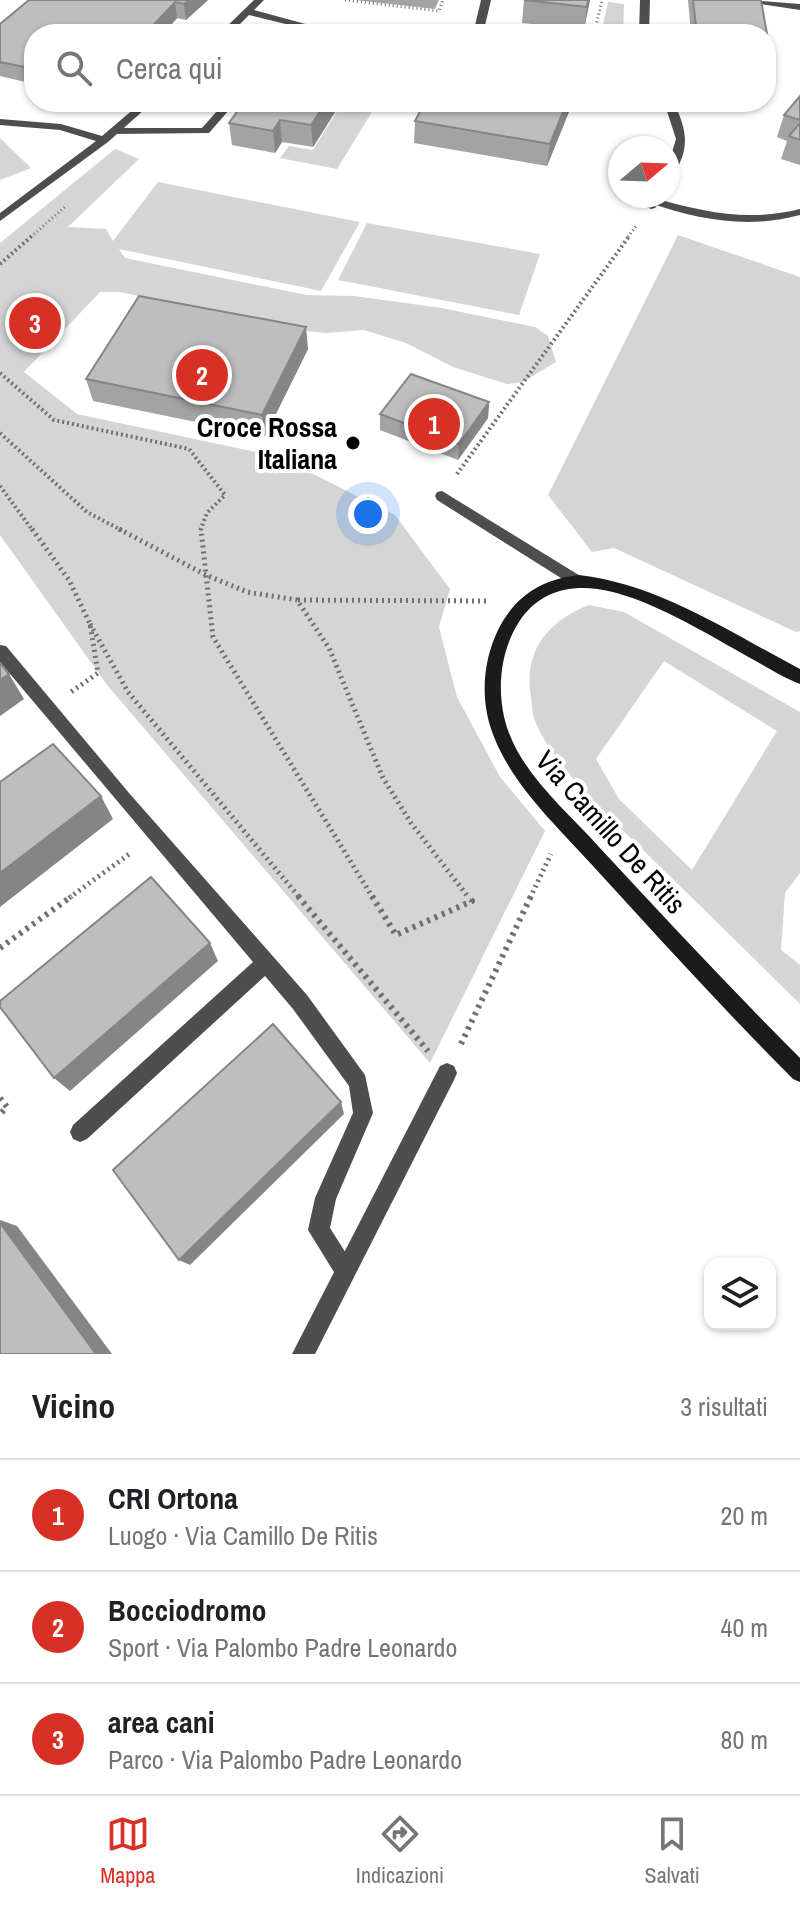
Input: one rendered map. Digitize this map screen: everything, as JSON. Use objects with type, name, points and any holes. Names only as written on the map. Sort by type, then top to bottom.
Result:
[{"type":"street","points":[[234,24],[259,0]]},
{"type":"street","points":[[480,24],[486,0]]},
{"type":"street","points":[[644,24],[645,0]]},
{"type":"street","points":[[754,0],[800,7]]},
{"type":"street","points":[[247,11],[298,24]]},
{"type":"street","points":[[0,218],[136,112]]},
{"type":"street","points":[[114,131],[205,131],[222,112]]},
{"type":"street","points":[[673,112],[682,133],[680,156]]},
{"type":"street","points":[[0,122],[61,127],[104,140]]},
{"type":"street","points":[[680,207],[735,220],[768,220],[800,212]]},
{"type":"street","points":[[442,496],[577,581]]},
{"type":"street","points":[[525,601],[545,588],[577,581],[594,582],[639,596],[800,677]]},
{"type":"street","name":"Via Camillo De Ritis","points":[[525,601],[507,624],[491,680],[493,706],[510,757],[565,824],[719,991],[800,1072]]},
{"type":"street","points":[[0,651],[300,1002],[358,1082],[363,1113],[326,1198],[319,1230],[345,1269]]},
{"type":"street","points":[[80,1132],[266,962]]},
{"type":"street","points":[[303,1354],[447,1073]]},
{"type":"path","points":[[345,0],[439,11],[443,0]]},
{"type":"path","points":[[596,24],[602,0]]},
{"type":"path","points":[[442,496],[649,208]]},
{"type":"path","points":[[0,373],[54,420],[189,449],[225,495],[206,510],[197,534],[206,575],[213,637],[396,935],[472,901],[411,823],[383,778],[329,648],[297,600]]},
{"type":"path","points":[[0,433],[87,512],[206,575],[247,592],[297,600],[525,601]]},
{"type":"path","points":[[0,486],[69,580],[128,692],[447,1073],[565,824]]},
{"type":"path","points":[[48,709],[98,673],[90,624]]},
{"type":"path","points":[[0,948],[155,835]]},
{"type":"path","points":[[0,1098],[7,1107],[0,1114]]},
{"type":"shaded area","points":[[608,2],[624,4],[623,24],[603,24]]},
{"type":"shaded area","points":[[337,112],[372,112],[337,169],[280,158],[289,146],[313,150]]},
{"type":"shaded area","points":[[0,138],[31,168],[0,180]]},
{"type":"shaded area","points":[[115,149],[139,159],[68,227],[106,229],[113,241],[158,182],[360,222],[321,291],[119,249],[125,258],[307,295],[354,296],[442,308],[535,327],[548,336],[556,362],[523,382],[507,384],[453,367],[406,343],[364,330],[326,333],[284,329],[120,292],[100,292],[24,372],[77,414],[279,457],[395,515],[450,589],[439,627],[457,697],[500,777],[545,831],[430,1063],[107,685],[0,535],[0,243]]},
{"type":"shaded area","points":[[367,223],[540,254],[519,315],[338,280]]},
{"type":"shaded area","points":[[678,235],[800,277],[800,631],[796,632],[614,548],[592,552],[548,495]]},
{"type":"shaded area","points":[[589,605],[624,612],[800,712],[800,873],[785,893],[781,950],[800,965],[800,1004],[601,809],[570,775],[544,739],[533,712],[531,665],[542,640],[574,612]],"holes":[[[664,661],[777,731],[692,870],[619,799],[596,759]]]},
{"type":"building","points":[[29,0],[189,0],[184,4],[175,2],[154,24],[24,24],[24,67],[0,62],[0,24]]},
{"type":"building","points":[[524,0],[588,0],[587,7]]},
{"type":"building","points":[[693,0],[761,0],[765,24],[696,24]]},
{"type":"building","points":[[800,96],[800,120],[784,115]]},
{"type":"building","points":[[237,112],[319,112],[311,125],[280,120],[273,131],[229,123]]},
{"type":"building","points":[[420,112],[563,112],[550,144],[415,121]]},
{"type":"building","points":[[800,123],[800,140],[789,136]]},
{"type":"building","points":[[139,296],[306,327],[262,415],[86,379]]},
{"type":"building","points":[[411,374],[489,402],[459,444],[380,414]]},
{"type":"building","points":[[0,663],[9,674],[0,680]]},
{"type":"building","points":[[53,744],[101,796],[0,873],[0,782]]},
{"type":"building","points":[[151,877],[210,943],[54,1078],[0,1007],[0,1001]]},
{"type":"building","points":[[273,1024],[341,1102],[179,1260],[113,1170]]},
{"type":"building","points":[[0,1223],[96,1354],[0,1354]]},
{"type":"place","name":"area cani","points":[[35,323]]},
{"type":"place","name":"Bocciodromo","points":[[202,375]]},
{"type":"place","name":"CRI Ortona","points":[[434,424]]},
{"type":"place","name":"Croce Rossa Italiana","points":[[353,443]]}]
